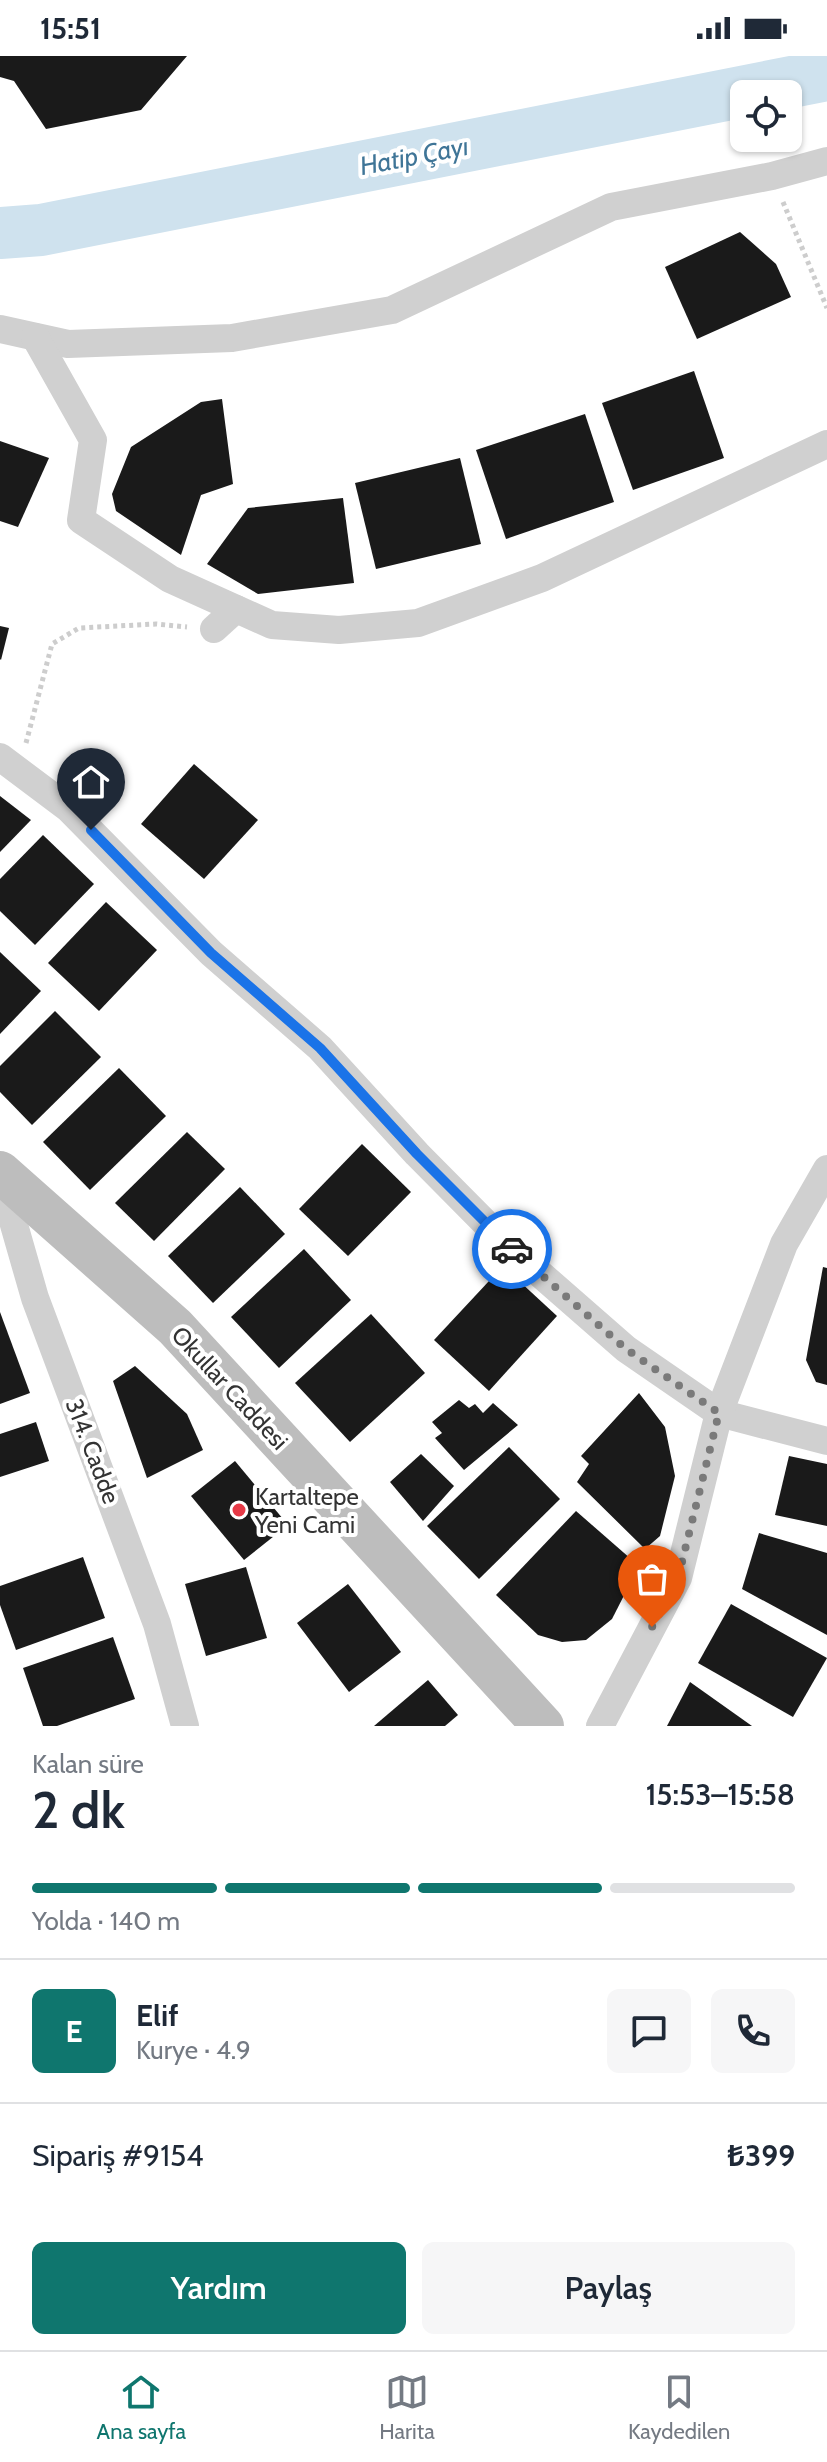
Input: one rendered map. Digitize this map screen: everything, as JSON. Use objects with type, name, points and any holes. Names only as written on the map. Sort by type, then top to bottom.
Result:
[{"type":"street","points":[[0,329],[68,344],[232,338],[392,310],[611,207],[772,176],[827,161]]},
{"type":"street","points":[[35,337],[93,440],[81,520],[170,579],[272,625],[339,630],[418,623],[542,578],[827,444]]},
{"type":"street","points":[[214,629],[236,609]]},
{"type":"street","points":[[14,761],[68,808],[211,953],[320,1048],[417,1154],[507,1245],[626,1349],[719,1413],[827,1441]]},
{"type":"street","points":[[600,1726],[678,1578],[719,1413],[784,1244],[827,1169]]},
{"type":"street","name":"314. Cadde","points":[[0,1174],[35,1298],[157,1624],[185,1726]]},
{"type":"street","name":"Okullar Caddesi","points":[[0,1174],[175,1327],[543,1726]]},
{"type":"path","points":[[772,176],[827,308]]},
{"type":"path","points":[[14,761],[52,644],[79,628],[156,624],[214,629]]},
{"type":"building","points":[[0,56],[187,56],[141,110],[46,129],[14,81],[0,77]]},
{"type":"building","points":[[740,232],[776,264],[791,297],[697,339],[665,267]]},
{"type":"building","points":[[694,371],[724,458],[633,490],[602,403]]},
{"type":"building","points":[[222,399],[233,484],[201,495],[181,555],[116,511],[112,494],[131,447],[201,402]]},
{"type":"building","points":[[585,414],[614,502],[506,539],[476,450]]},
{"type":"building","points":[[0,441],[49,458],[18,527],[0,521]]},
{"type":"building","points":[[460,458],[481,544],[376,569],[355,483]]},
{"type":"building","points":[[343,498],[354,583],[258,594],[207,564],[248,508]]},
{"type":"building","points":[[0,626],[9,628],[1,660],[0,659]]},
{"type":"building","points":[[194,764],[258,820],[204,879],[141,824]]},
{"type":"building","points":[[0,796],[31,820],[0,852]]},
{"type":"building","points":[[43,835],[94,884],[35,945],[0,911],[0,879]]},
{"type":"building","points":[[106,902],[157,950],[99,1011],[48,963]]},
{"type":"building","points":[[0,952],[41,991],[0,1034]]},
{"type":"building","points":[[55,1011],[101,1057],[32,1125],[0,1092],[0,1066]]},
{"type":"building","points":[[119,1068],[166,1116],[90,1190],[43,1142]]},
{"type":"building","points":[[187,1132],[225,1169],[154,1241],[115,1203]]},
{"type":"building","points":[[362,1144],[411,1192],[348,1256],[299,1209]]},
{"type":"building","points":[[240,1187],[285,1234],[213,1303],[168,1256]]},
{"type":"building","points":[[304,1249],[351,1300],[279,1368],[231,1317]]},
{"type":"building","points":[[503,1266],[557,1316],[489,1391],[434,1340]]},
{"type":"building","points":[[823,1267],[827,1268],[827,1385],[816,1382],[806,1360]]},
{"type":"building","points":[[0,1312],[30,1393],[0,1404]]},
{"type":"building","points":[[371,1314],[425,1373],[350,1442],[295,1383]]},
{"type":"building","points":[[135,1366],[187,1414],[203,1450],[147,1478],[113,1381]]},
{"type":"building","points":[[639,1393],[665,1427],[675,1476],[660,1536],[645,1549],[577,1482],[589,1464],[581,1456]]},
{"type":"building","points":[[459,1400],[469,1408],[475,1404],[483,1413],[493,1403],[518,1425],[464,1470],[435,1438],[442,1433],[432,1422]]},
{"type":"building","points":[[36,1422],[49,1461],[0,1477],[0,1434]]},
{"type":"building","points":[[509,1447],[560,1499],[479,1579],[427,1526]]},
{"type":"building","points":[[421,1454],[454,1486],[423,1521],[390,1482]]},
{"type":"building","points":[[789,1456],[827,1464],[827,1526],[775,1515]]},
{"type":"building","name":"Kartaltepe Yeni Cami","points":[[235,1461],[288,1525],[244,1560],[191,1496]]},
{"type":"building","points":[[576,1511],[639,1566],[612,1619],[586,1640],[562,1642],[538,1635],[496,1595]]},
{"type":"building","points":[[759,1533],[827,1553],[827,1635],[742,1589]]},
{"type":"building","points":[[83,1557],[105,1618],[16,1650],[0,1605],[0,1586]]},
{"type":"building","points":[[246,1567],[267,1638],[206,1656],[185,1584]]},
{"type":"building","points":[[348,1584],[401,1652],[349,1692],[297,1623]]},
{"type":"building","points":[[731,1604],[827,1658],[793,1717],[698,1663]]},
{"type":"building","points":[[113,1637],[135,1699],[57,1726],[43,1726],[23,1668]]},
{"type":"building","points":[[428,1680],[458,1715],[445,1726],[374,1726]]},
{"type":"building","points":[[690,1682],[752,1726],[667,1726]]},
{"type":"waterway","name":"Hatip Çayı","points":[[0,233],[41,230],[827,75]]},
{"type":"way so far","points":[[512,1249],[626,1349],[719,1413],[678,1578],[652,1627]]},
{"type":"place","name":"Kartaltepe Yeni Cami","points":[[239,1510]]},
{"type":"route","points":[[91,830],[211,953],[320,1048],[417,1154],[512,1249]]}]
